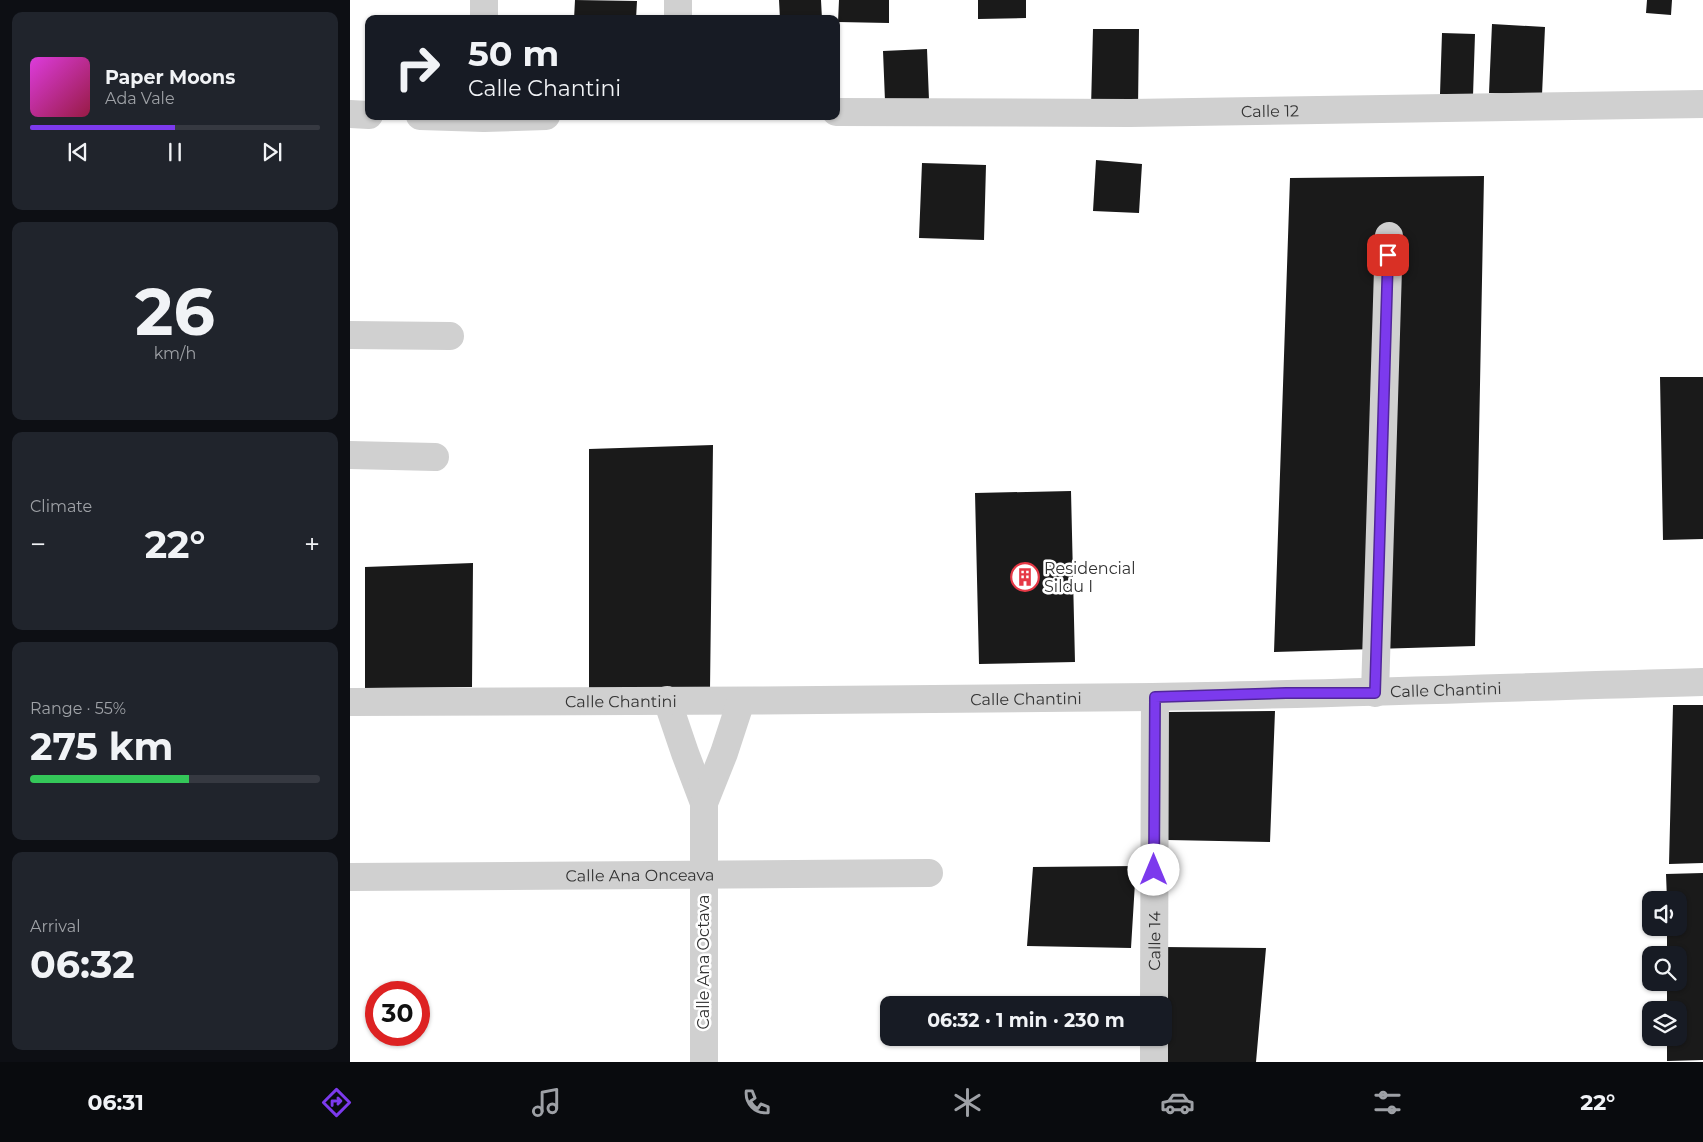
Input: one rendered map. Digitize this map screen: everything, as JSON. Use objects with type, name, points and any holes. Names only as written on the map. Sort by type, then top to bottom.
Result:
[{"type":"street","points":[[484,0],[484,15]]},
{"type":"street","points":[[678,0],[678,15]]},
{"type":"street","name":"Calle 12","points":[[840,112],[1130,113],[1703,104]]},
{"type":"street","points":[[350,114],[365,115]]},
{"type":"street","points":[[1375,693],[1389,236]]},
{"type":"street","points":[[350,335],[450,336]]},
{"type":"street","points":[[350,455],[435,457]]},
{"type":"street","name":"Calle Chantini","points":[[350,702],[1155,697],[1286,693],[1375,693],[1703,682]]},
{"type":"street","name":"Calle 14","points":[[1154,996],[1155,697]]},
{"type":"street","name":"Calle Ana Octava","points":[[667,700],[704,803]]},
{"type":"street","name":"Calle Ana Octava","points":[[704,1062],[704,803],[724,753],[741,701]]},
{"type":"street","name":"Calle Ana Onceava","points":[[350,877],[703,873],[929,873]]},
{"type":"street","points":[[1154,1046],[1154,1062]]},
{"type":"building","points":[[575,0],[637,1],[636,15],[574,15]]},
{"type":"building","points":[[779,0],[821,0],[822,15],[780,15]]},
{"type":"building","points":[[839,0],[889,0],[889,23],[840,22],[840,15],[838,15]]},
{"type":"building","points":[[978,0],[1026,0],[1026,18],[978,19]]},
{"type":"building","points":[[1647,0],[1672,0],[1671,15],[1646,13]]},
{"type":"building","points":[[1492,24],[1545,27],[1542,95],[1489,93]]},
{"type":"building","points":[[1093,29],[1139,29],[1138,108],[1091,108]]},
{"type":"building","points":[[1442,33],[1475,34],[1473,96],[1440,94]]},
{"type":"building","points":[[927,49],[929,100],[885,101],[883,51]]},
{"type":"building","points":[[1096,160],[1142,164],[1139,213],[1093,211]]},
{"type":"building","points":[[922,163],[986,165],[984,240],[919,238]]},
{"type":"building","points":[[1484,176],[1475,646],[1274,652],[1290,178]]},
{"type":"building","points":[[1660,377],[1703,377],[1703,539],[1663,540]]},
{"type":"building","points":[[713,445],[710,690],[589,691],[589,449]]},
{"type":"building","name":"Residencial Sildu I","points":[[1071,491],[1075,662],[979,664],[975,493]]},
{"type":"building","points":[[473,563],[472,687],[365,688],[365,567]]},
{"type":"building","points":[[1673,705],[1703,705],[1703,863],[1669,864]]},
{"type":"building","points":[[1275,711],[1270,842],[1168,840],[1168,712]]},
{"type":"building","points":[[1136,866],[1131,948],[1027,946],[1033,867]]},
{"type":"building","points":[[1703,873],[1703,1060],[1667,1061],[1667,1046],[1687,1046],[1687,1001],[1667,1001],[1667,991],[1687,991],[1687,946],[1667,946],[1667,936],[1687,936],[1687,891],[1667,891],[1666,874]]},
{"type":"building","points":[[1163,947],[1266,948],[1256,1062],[1165,1062],[1165,1046],[1172,1046],[1172,996],[1164,996]]},
{"type":"place","name":"Residencial Sildu I","points":[[1025,577]]},
{"type":"route","points":[[1154,870],[1155,697],[1286,693],[1375,693],[1388,255]]}]
